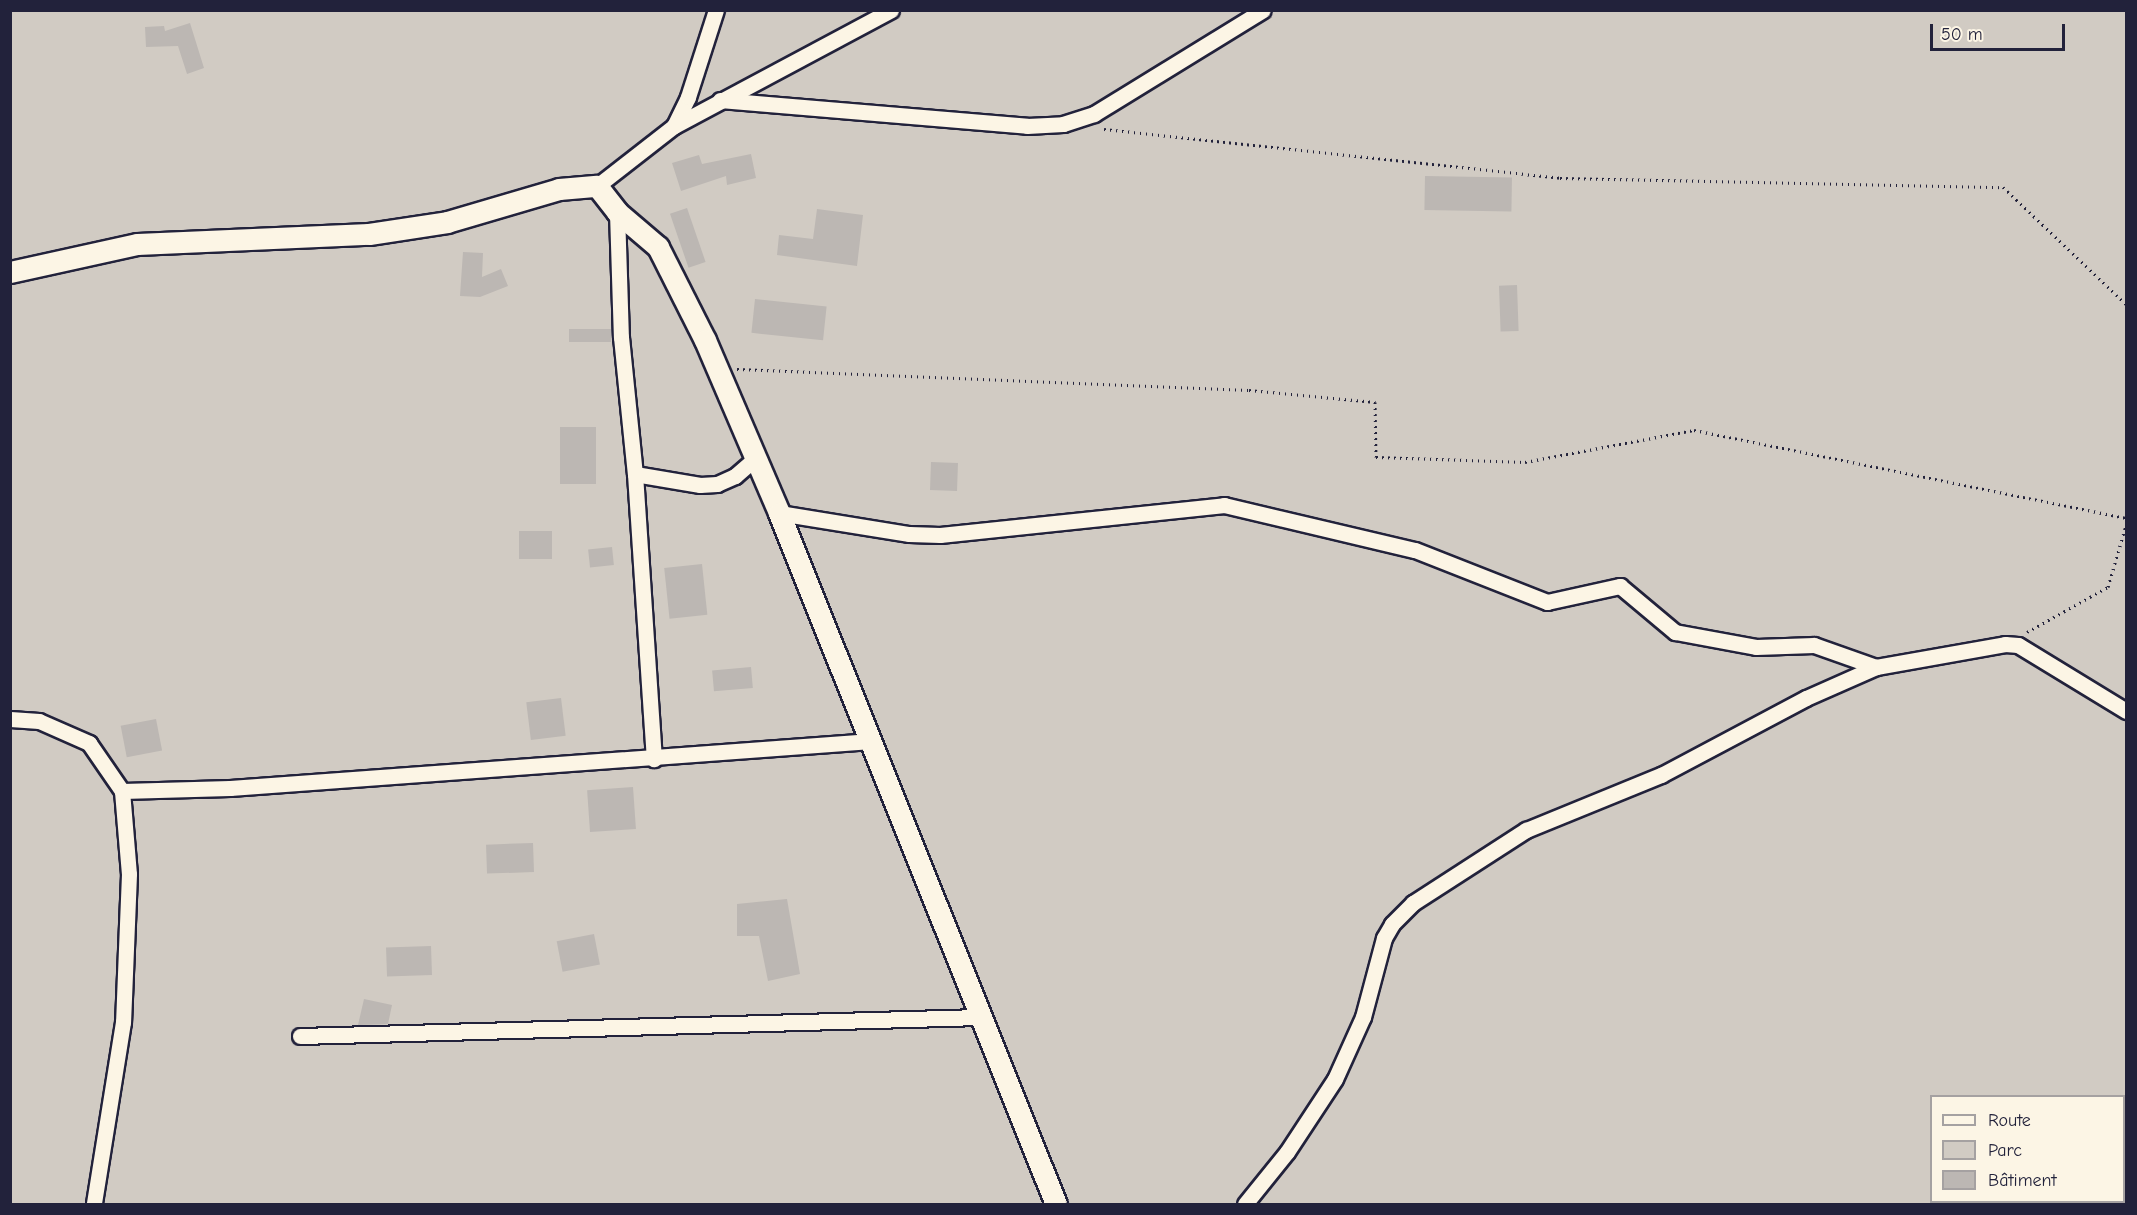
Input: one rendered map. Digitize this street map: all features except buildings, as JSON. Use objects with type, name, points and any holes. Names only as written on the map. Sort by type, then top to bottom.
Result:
[{"type":"street","points":[[674,126],[688,97],[716,10]]},
{"type":"street","points":[[10,272],[137,244],[369,234],[447,222],[560,189],[597,186],[674,126],[891,10]]},
{"type":"street","points":[[720,100],[1027,126],[1063,124],[1094,114],[1263,10]]},
{"type":"street","points":[[597,186],[617,212],[658,247],[717,368],[779,513],[979,1017],[1056,1204]]},
{"type":"street","points":[[617,212],[621,337],[635,474],[654,759]]},
{"type":"street","points":[[635,474],[700,485],[717,483],[735,476],[756,458]]},
{"type":"street","points":[[779,513],[909,534],[940,535],[1224,505],[1415,550],[1547,602],[1620,586],[1675,632],[1756,647],[1814,645],[1876,667]]},
{"type":"street","points":[[1245,1204],[1287,1152],[1335,1079],[1363,1017],[1384,938],[1401,913],[1526,830],[1661,775],[1806,698],[1876,667],[2006,644],[2034,653],[2109,704],[2127,711]]},
{"type":"street","points":[[10,718],[39,721],[89,743],[122,791],[129,874],[123,1022],[94,1204]]},
{"type":"street","points":[[122,791],[230,788],[654,759],[871,741]]},
{"type":"street","points":[[300,1036],[979,1017]]},
{"type":"path","points":[[1098,128],[1560,178],[2003,187],[2127,304]]},
{"type":"path","points":[[717,368],[1249,390],[1375,402],[1376,457],[1525,462],[1694,430],[2127,518]]},
{"type":"path","points":[[2006,644],[2108,588],[2127,525]]},
{"type":"green space","points":[[10,11],[2126,11],[2126,1204],[11,1204]]}]
